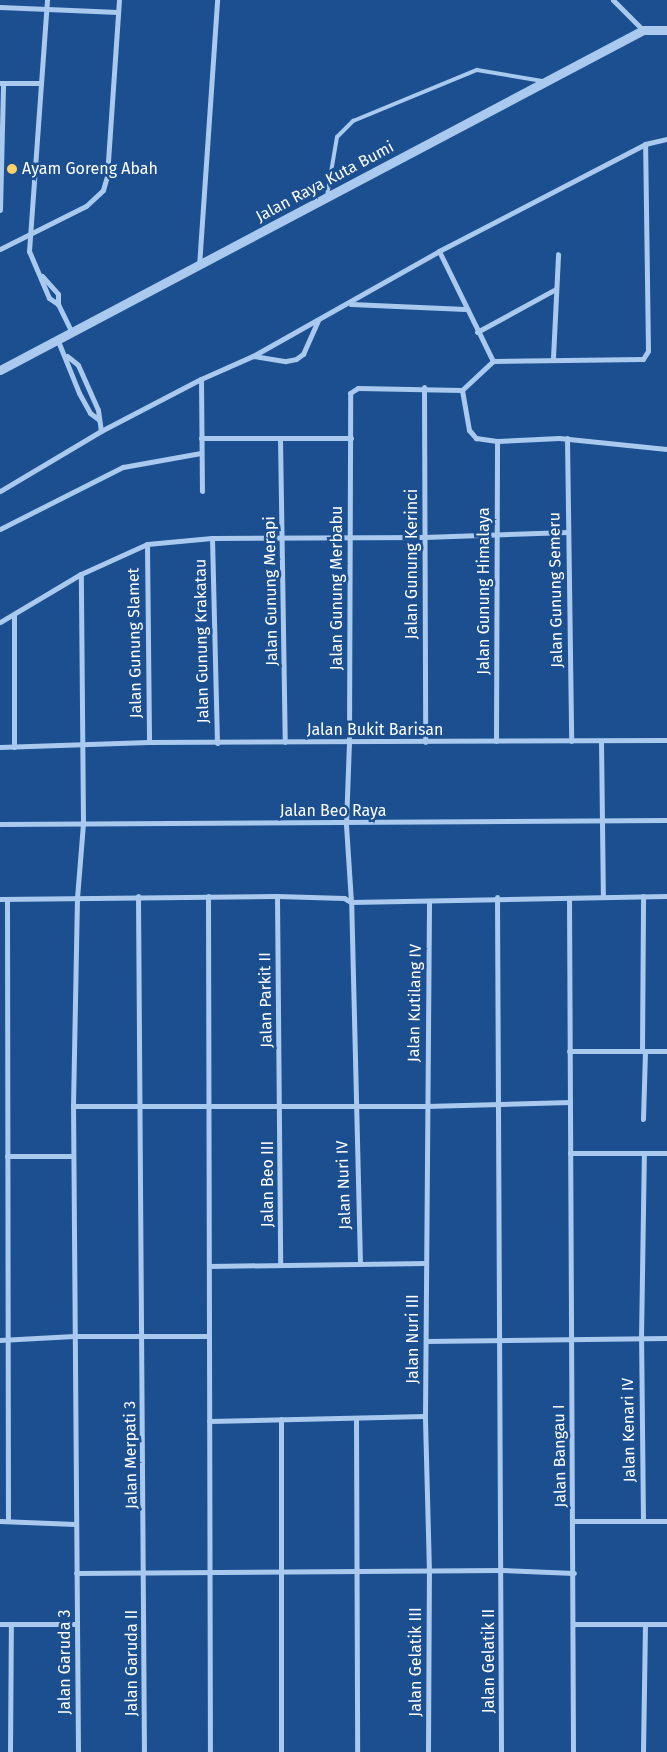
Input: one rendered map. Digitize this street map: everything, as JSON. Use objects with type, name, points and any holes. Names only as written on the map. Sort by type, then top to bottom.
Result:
[{"type":"street","points":[[48,0],[29,251],[42,276],[49,298],[58,304]]},
{"type":"street","points":[[0,249],[86,206],[103,190],[106,176],[119,0]]},
{"type":"street","points":[[199,266],[217,0]]},
{"type":"street","points":[[613,0],[643,30]]},
{"type":"street","points":[[0,7],[118,12]]},
{"type":"street","name":"Jalan Raya Kuta Bumi","points":[[0,370],[643,30],[667,30]]},
{"type":"street","points":[[0,210],[1,83],[41,82]]},
{"type":"street","points":[[0,491],[101,431],[201,378],[253,356],[350,304],[440,252],[645,144],[667,139]]},
{"type":"street","points":[[424,387],[462,390],[493,361],[554,358],[636,360],[646,357],[645,144]]},
{"type":"street","points":[[440,252],[465,309],[493,361]]},
{"type":"street","points":[[554,358],[558,254]]},
{"type":"street","points":[[42,276],[58,294],[58,304],[72,333]]},
{"type":"street","points":[[477,332],[556,289]]},
{"type":"street","points":[[350,304],[465,309]]},
{"type":"street","points":[[253,356],[286,361],[296,359],[303,354],[319,319]]},
{"type":"street","points":[[58,340],[67,356],[79,393],[90,413],[98,419]]},
{"type":"street","points":[[67,356],[78,365],[101,431]]},
{"type":"street","points":[[201,378],[202,491]]},
{"type":"street","name":"Jalan Gunung Merbabu","points":[[351,902],[346,824],[349,744],[349,538],[353,388],[424,387]]},
{"type":"street","name":"Jalan Gunung Kerinci","points":[[424,387],[425,742]]},
{"type":"street","points":[[462,390],[470,435],[497,441],[567,438],[667,449]]},
{"type":"street","points":[[201,438],[280,438],[351,435]]},
{"type":"street","name":"Jalan Gunung Merapi","points":[[280,438],[285,742]]},
{"type":"street","name":"Jalan Gunung Semeru","points":[[567,438],[571,741]]},
{"type":"street","name":"Jalan Gunung Himalaya","points":[[496,741],[497,441]]},
{"type":"street","points":[[0,529],[123,467],[201,453]]},
{"type":"street","points":[[0,622],[82,574],[147,544],[212,538],[424,538],[568,532]]},
{"type":"street","name":"Jalan Gunung Krakatau","points":[[212,538],[217,743]]},
{"type":"street","name":"Jalan Gunung Slamet","points":[[147,544],[149,742]]},
{"type":"street","name":"Jalan Garuda 3","points":[[78,1752],[73,1106],[77,898],[83,824],[82,574]]},
{"type":"street","points":[[14,615],[14,747]]},
{"type":"street","name":"Jalan Bukit Barisan","points":[[0,747],[149,742],[349,744],[667,740]]},
{"type":"street","points":[[601,741],[603,898]]},
{"type":"street","name":"Jalan Beo Raya","points":[[0,824],[346,824],[667,820]]},
{"type":"street","points":[[0,899],[138,896],[277,896],[344,898],[351,902],[429,901],[497,897],[603,898],[667,896]]},
{"type":"street","name":"Jalan Merpati 3","points":[[138,896],[142,1104],[141,1337],[145,1574]]},
{"type":"street","points":[[208,896],[210,1752]]},
{"type":"street","name":"Jalan Parkit II","points":[[277,896],[280,1105]]},
{"type":"street","points":[[643,896],[643,1119]]},
{"type":"street","name":"Jalan Gelatik II","points":[[497,897],[499,1103],[498,1339],[502,1570],[501,1752]]},
{"type":"street","name":"Jalan Bangau I","points":[[569,898],[570,1338],[574,1521],[573,1752]]},
{"type":"street","points":[[7,899],[7,1156],[3,1171],[6,1251],[8,1521]]},
{"type":"street","name":"Jalan Kutilang IV","points":[[426,1106],[429,901]]},
{"type":"street","name":"Jalan Nuri IV","points":[[351,902],[354,1106],[360,1263]]},
{"type":"street","points":[[569,1051],[667,1051]]},
{"type":"street","points":[[73,1106],[142,1104],[426,1106],[570,1102]]},
{"type":"street","name":"Jalan Beo III","points":[[280,1105],[280,1263]]},
{"type":"street","name":"Jalan Nuri III","points":[[426,1106],[425,1416],[429,1572]]},
{"type":"street","points":[[570,1153],[667,1153]]},
{"type":"street","name":"Jalan Kenari IV","points":[[643,1522],[641,1338],[644,1153]]},
{"type":"street","points":[[7,1156],[73,1156]]},
{"type":"street","points":[[0,1251],[6,1251]]},
{"type":"street","points":[[210,1266],[280,1263],[426,1263]]},
{"type":"street","points":[[0,1340],[74,1336],[209,1336]]},
{"type":"street","points":[[426,1340],[667,1338]]},
{"type":"street","points":[[209,1421],[425,1416]]},
{"type":"street","points":[[356,1418],[357,1752]]},
{"type":"street","points":[[281,1419],[283,1573],[281,1752]]},
{"type":"street","points":[[0,1521],[75,1524]]},
{"type":"street","points":[[574,1521],[667,1522]]},
{"type":"street","points":[[76,1573],[210,1574],[502,1570],[574,1573]]},
{"type":"street","name":"Jalan Gelatik III","points":[[428,1752],[429,1572]]},
{"type":"street","name":"Jalan Garuda II","points":[[144,1752],[145,1574]]},
{"type":"street","points":[[0,1624],[77,1624]]},
{"type":"street","points":[[10,1752],[11,1624]]},
{"type":"street","points":[[574,1624],[667,1624]]},
{"type":"street","points":[[643,1752],[645,1624]]},
{"type":"lane","points":[[326,198],[337,137],[353,121],[477,70],[544,82]]},
{"type":"place","name":"Ayam Goreng Abah","points":[[12,169]]}]
